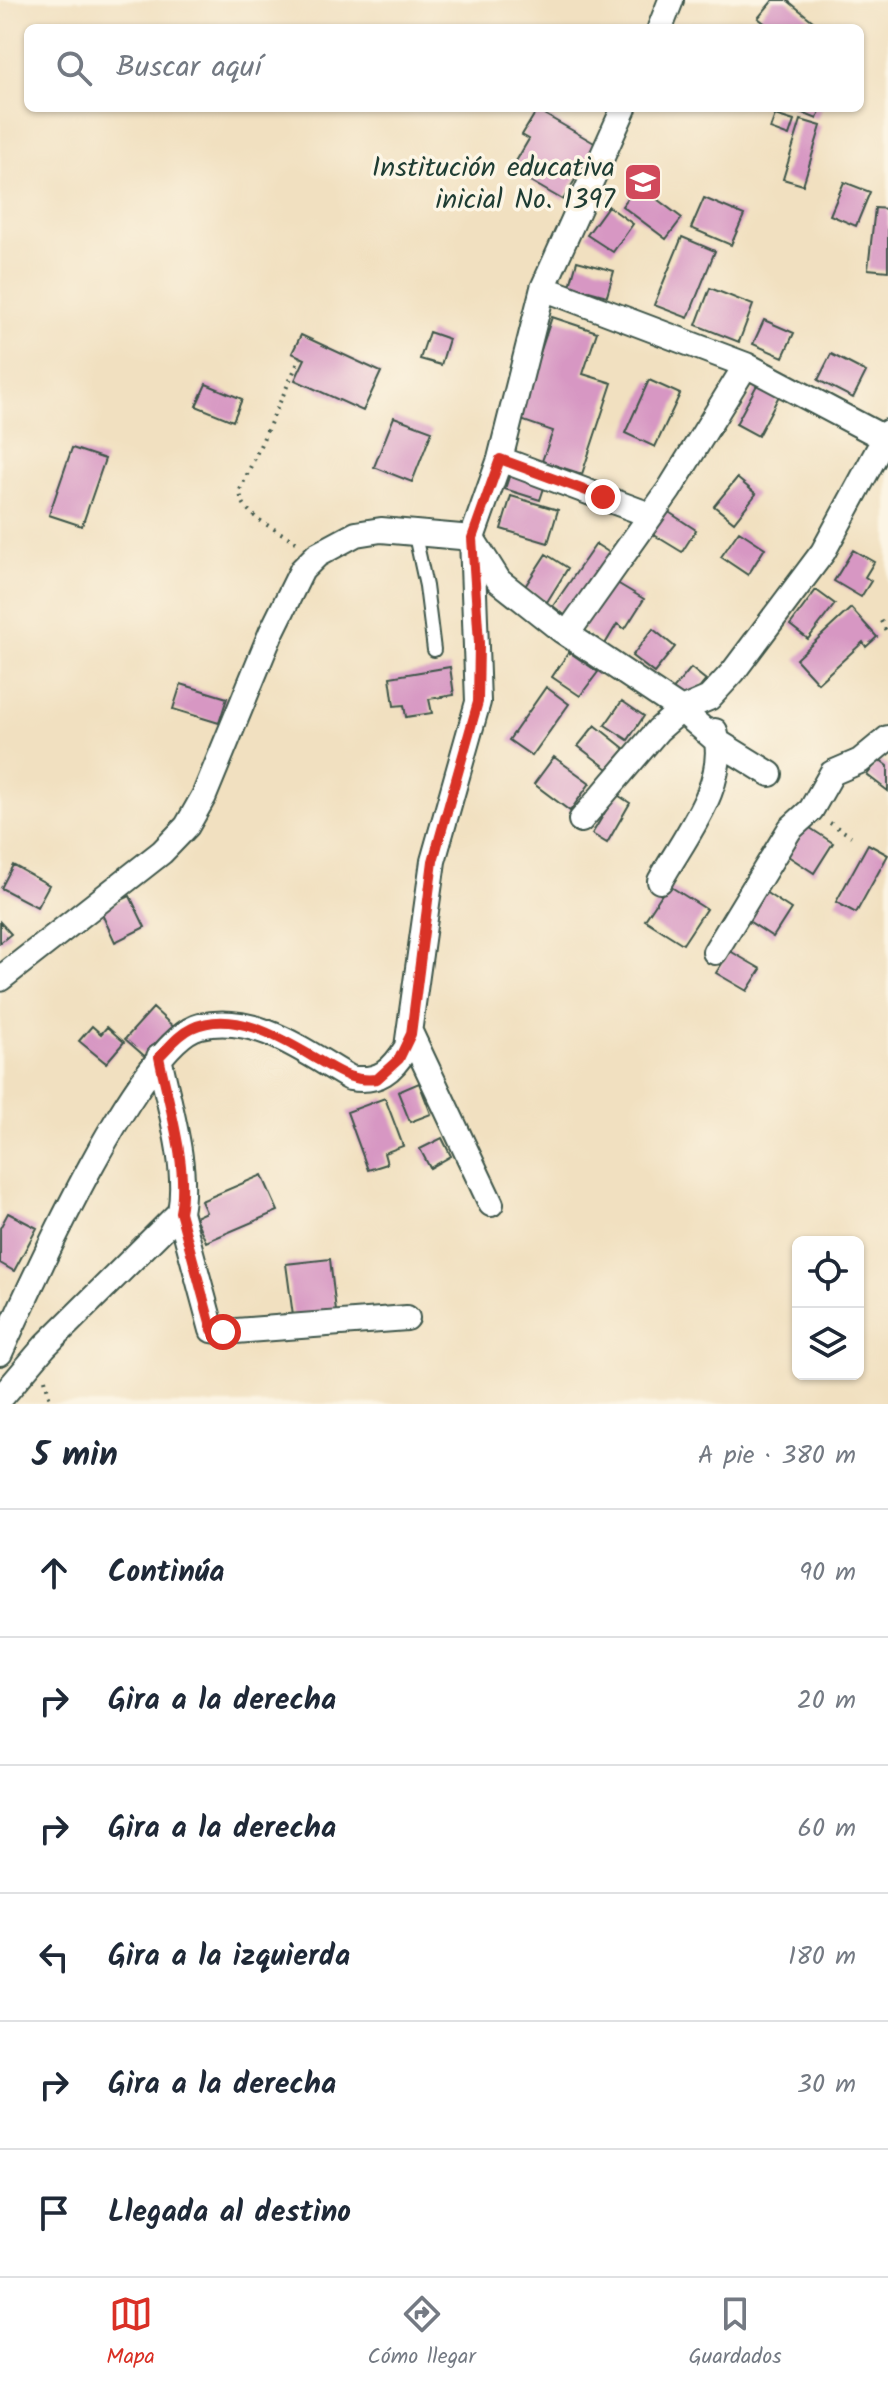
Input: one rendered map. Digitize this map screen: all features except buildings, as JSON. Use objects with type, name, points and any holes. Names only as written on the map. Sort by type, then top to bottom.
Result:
[{"type":"street","points":[[662,24],[671,0]]},
{"type":"street","points":[[0,1353],[109,1131],[159,1057],[190,1029],[222,1023],[249,1025],[273,1034],[350,1078],[365,1081],[377,1079],[388,1072],[407,1047],[433,861],[478,702],[479,643],[472,538],[500,459],[543,288],[622,112]]},
{"type":"street","points":[[543,288],[746,365],[887,437],[823,552],[733,672],[709,698],[681,710],[643,746],[581,820]]},
{"type":"street","points":[[567,634],[650,515],[746,365]]},
{"type":"street","points":[[500,459],[650,515]]},
{"type":"street","points":[[0,979],[162,852],[187,826],[204,796],[271,633],[302,570],[317,555],[356,534],[381,530],[472,538]]},
{"type":"street","points":[[472,538],[499,581],[567,634],[681,710],[718,742],[770,774]]},
{"type":"street","points":[[660,881],[710,790],[718,768],[718,742],[709,698]]},
{"type":"street","points":[[715,952],[790,829],[811,810],[832,773],[860,761],[888,738]]},
{"type":"street","points":[[411,1034],[491,1204]]},
{"type":"street","points":[[159,1057],[177,1153],[180,1212],[212,1330],[223,1332],[407,1318]]},
{"type":"street","points":[[0,1399],[45,1346],[180,1212]]},
{"type":"lane","points":[[414,531],[426,586],[434,650]]},
{"type":"path","points":[[300,358],[243,479],[240,498],[250,512],[317,555]]},
{"type":"path","points":[[881,621],[888,635]]},
{"type":"place","name":"Institución educativa inicial No. 1397","points":[[643,182]]},
{"type":"route","points":[[223,1332],[212,1330],[180,1212],[183,1201],[176,1141],[159,1057],[190,1029],[222,1023],[249,1025],[273,1034],[350,1078],[365,1081],[377,1079],[399,1059],[411,1034],[433,861],[445,807],[472,731],[478,702],[479,643],[472,538],[500,459],[603,497]]}]
